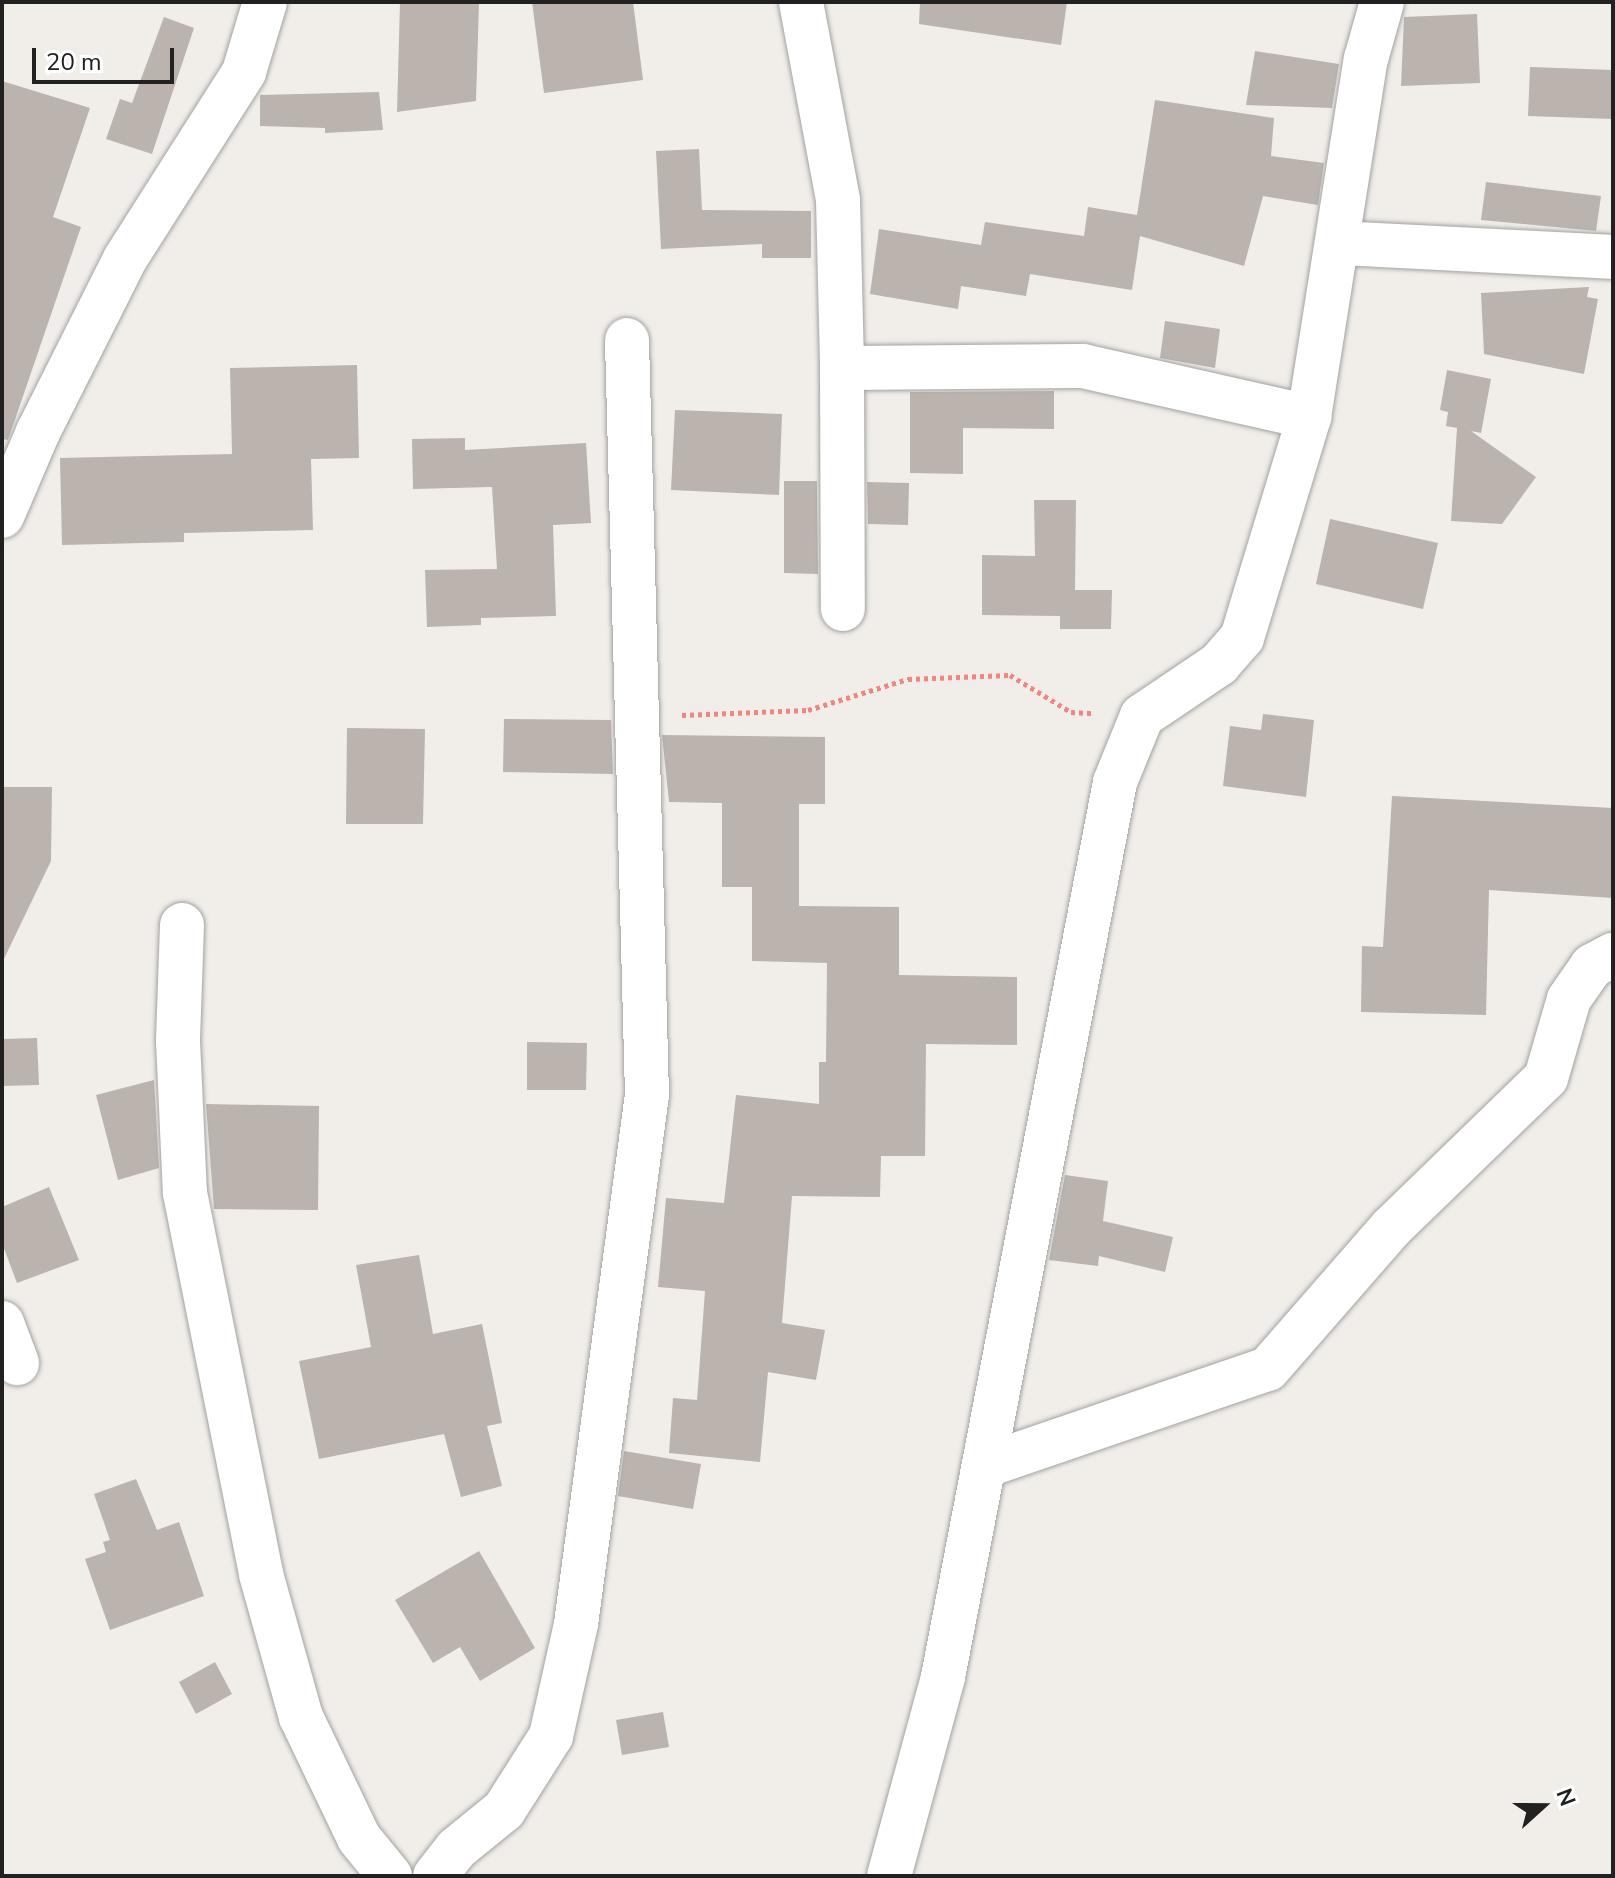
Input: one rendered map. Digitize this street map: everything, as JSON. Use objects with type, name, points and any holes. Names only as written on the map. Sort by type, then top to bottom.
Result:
[{"type":"street","points":[[2,516],[125,259],[244,72],[265,2]]},
{"type":"street","points":[[801,2],[838,200],[843,609]]},
{"type":"street","points":[[889,1876],[943,1677],[1115,782],[1142,716],[1219,664],[1242,638],[1309,417],[1366,59],[1382,2]]},
{"type":"street","points":[[1339,243],[1613,257]]},
{"type":"street","points":[[435,1876],[456,1849],[504,1810],[533,1772],[551,1736],[571,1652],[647,1095],[627,340]]},
{"type":"street","points":[[842,368],[1083,366],[1309,417]]},
{"type":"street","points":[[182,925],[178,1041],[185,1193],[258,1558],[301,1717],[359,1838],[390,1876]]},
{"type":"street","points":[[984,1466],[1268,1369],[1391,1228],[1546,1078],[1569,999],[1592,966],[1613,955]]},
{"type":"path","points":[[639,717],[808,710],[908,679],[1010,675],[1071,712],[1142,716]]},
{"type":"building","points":[[400,2],[479,2],[476,101],[397,112]]},
{"type":"building","points":[[532,2],[633,2],[643,80],[544,93]]},
{"type":"building","points":[[920,2],[1067,2],[1061,45],[919,24]]},
{"type":"building","points":[[1477,14],[1480,83],[1401,86],[1404,17]]},
{"type":"building","points":[[164,17],[194,28],[152,154],[106,139],[120,99],[132,103]]},
{"type":"building","points":[[1255,51],[1339,64],[1332,108],[1246,105]]},
{"type":"building","points":[[1530,67],[1613,70],[1613,119],[1528,116]]},
{"type":"building","points":[[2,81],[90,108],[53,217],[81,227],[8,440],[2,439]]},
{"type":"building","points":[[379,92],[383,130],[325,133],[325,128],[260,126],[260,95]]},
{"type":"building","points":[[1155,100],[1274,118],[1271,156],[1324,163],[1318,205],[1263,196],[1244,266],[1140,236],[1132,290],[1030,274],[1026,296],[961,286],[958,309],[870,294],[879,229],[981,245],[985,222],[1084,236],[1088,207],[1137,215]]},
{"type":"building","points":[[699,149],[702,210],[811,211],[811,258],[762,258],[762,244],[661,249],[656,151]]},
{"type":"building","points":[[1486,182],[1601,196],[1596,231],[1481,220]]},
{"type":"building","points":[[1589,287],[1587,297],[1598,299],[1584,374],[1484,354],[1481,293]]},
{"type":"building","points":[[1165,321],[1220,329],[1215,368],[1160,358]]},
{"type":"building","points":[[357,365],[359,458],[311,459],[313,530],[184,533],[184,542],[62,545],[60,458],[232,454],[230,368]]},
{"type":"building","points":[[1447,370],[1491,379],[1481,433],[1471,431],[1536,477],[1502,524],[1451,521],[1457,428],[1446,426],[1448,412],[1440,410]]},
{"type":"building","points":[[1054,391],[1054,429],[963,428],[963,474],[910,473],[910,392]]},
{"type":"building","points":[[675,410],[782,414],[779,495],[671,490]]},
{"type":"building","points":[[465,438],[465,450],[586,443],[591,523],[553,525],[556,616],[481,618],[481,625],[427,627],[425,570],[497,569],[492,487],[413,489],[412,439]]},
{"type":"building","points":[[784,481],[817,481],[818,574],[784,573]]},
{"type":"building","points":[[867,482],[909,483],[908,525],[868,524]]},
{"type":"building","points":[[1034,500],[1076,500],[1075,590],[1112,590],[1111,629],[1060,629],[1060,616],[982,615],[982,555],[1035,556]]},
{"type":"building","points":[[1330,519],[1438,543],[1423,609],[1316,584]]},
{"type":"building","points":[[1263,714],[1314,720],[1306,797],[1223,786],[1230,726],[1261,730]]},
{"type":"building","points":[[504,719],[611,720],[613,774],[503,772]]},
{"type":"building","points":[[347,728],[425,729],[423,824],[346,824]]},
{"type":"building","points":[[662,735],[825,737],[825,804],[799,804],[799,906],[899,907],[899,975],[1017,977],[1017,1045],[926,1044],[925,1156],[881,1156],[880,1197],[792,1196],[782,1323],[825,1330],[816,1380],[768,1372],[760,1462],[669,1453],[673,1398],[697,1400],[705,1291],[658,1287],[666,1198],[724,1203],[736,1095],[819,1104],[819,1062],[826,1062],[827,963],[752,961],[752,887],[722,887],[722,803],[669,802]]},
{"type":"building","points":[[2,787],[52,787],[51,861],[2,963]]},
{"type":"building","points":[[1392,796],[1613,808],[1613,898],[1489,890],[1486,1015],[1361,1012],[1362,946],[1383,947]]},
{"type":"building","points":[[37,1038],[39,1085],[2,1086],[2,1039]]},
{"type":"building","points":[[527,1042],[587,1043],[586,1090],[527,1090]]},
{"type":"building","points":[[154,1080],[159,1168],[118,1180],[96,1095]]},
{"type":"building","points":[[206,1104],[319,1106],[318,1210],[214,1209]]},
{"type":"building","points":[[1065,1175],[1108,1181],[1103,1221],[1173,1237],[1165,1272],[1099,1256],[1098,1266],[1049,1260]]},
{"type":"building","points":[[49,1187],[79,1260],[17,1283],[2,1243],[2,1207]]},
{"type":"building","points":[[419,1255],[433,1334],[482,1324],[502,1423],[487,1426],[502,1486],[461,1497],[444,1434],[319,1459],[299,1361],[371,1347],[356,1265]]},
{"type":"building","points":[[624,1451],[701,1464],[693,1509],[618,1496]]},
{"type":"building","points":[[136,1479],[157,1530],[179,1522],[204,1596],[110,1630],[85,1559],[106,1552],[103,1542],[110,1540],[94,1494]]},
{"type":"building","points":[[479,1551],[535,1648],[480,1681],[460,1647],[433,1663],[395,1600]]},
{"type":"building","points":[[215,1662],[232,1694],[196,1714],[179,1682]]},
{"type":"building","points":[[663,1712],[669,1747],[622,1755],[616,1720]]}]
